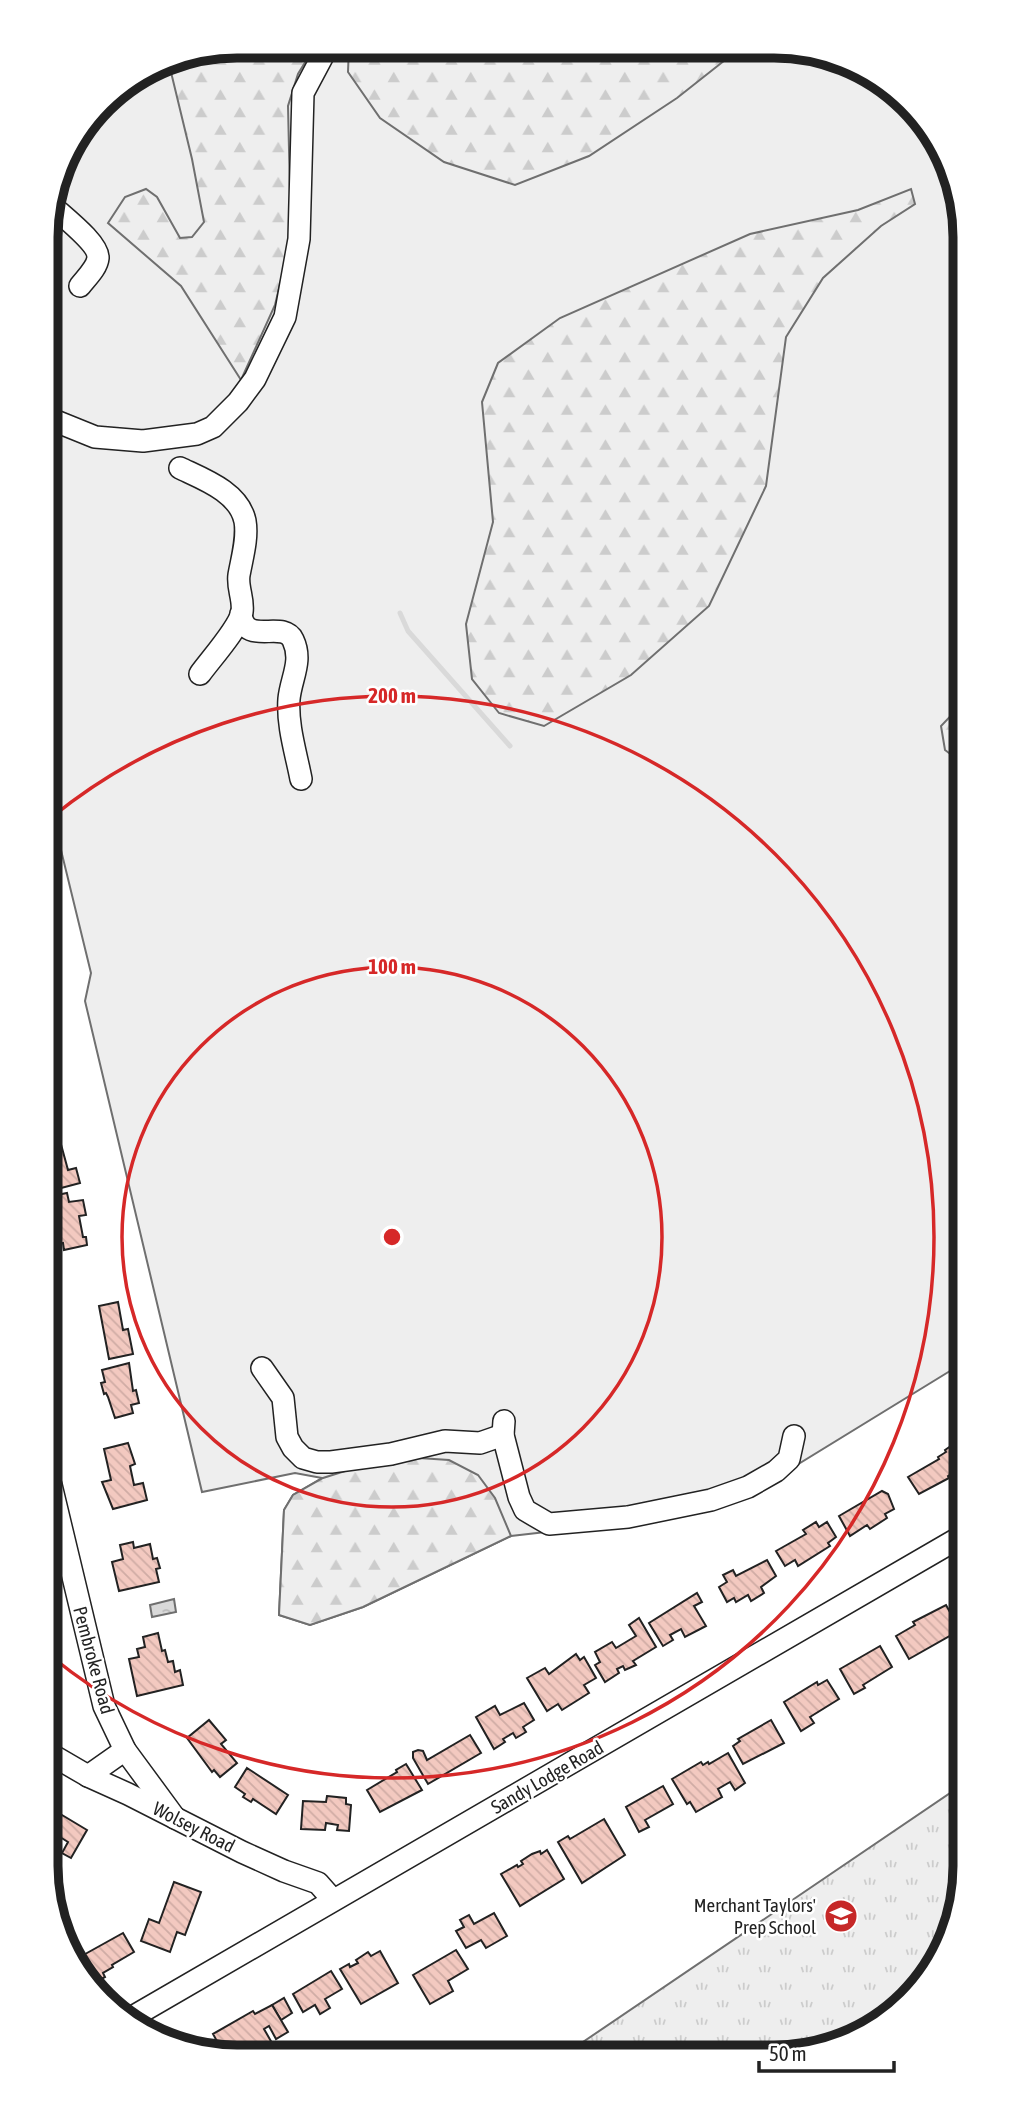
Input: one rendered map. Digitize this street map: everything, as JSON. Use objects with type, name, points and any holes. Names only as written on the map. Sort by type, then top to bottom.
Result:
[{"type":"street","points":[[58,422],[95,437],[144,441],[197,434],[213,427],[238,402],[255,379],[285,317],[299,239],[303,93],[322,58]]},
{"type":"street","points":[[60,213],[96,247],[98,258],[93,270],[80,286]]},
{"type":"street","points":[[180,468],[220,487],[234,502],[245,521],[238,584],[242,599],[242,622],[247,628],[256,631],[283,632],[293,640],[297,671],[289,698],[301,779]]},
{"type":"street","points":[[200,674],[242,614]]},
{"type":"street","points":[[262,1368],[283,1398],[287,1437],[293,1448],[303,1458],[317,1462],[391,1454],[445,1441],[480,1443],[503,1428],[519,1497],[525,1510],[549,1524],[628,1517],[711,1500],[748,1487],[789,1460],[794,1436]]},
{"type":"street","name":"Pembroke Road","points":[[58,1514],[104,1706],[125,1750],[175,1818]]},
{"type":"street","name":"Sandy Lodge Road","points":[[137,2014],[953,1541]]},
{"type":"street","points":[[88,1776],[125,1750]]},
{"type":"street","name":"Wolsey Road","points":[[58,1758],[88,1776],[284,1871],[318,1883],[333,1900]]},
{"type":"green space","points":[[225,58],[786,58],[832,67],[874,88],[892,102],[923,137],[935,158],[944,179],[952,213],[953,1369],[748,1495],[668,1518],[511,1536],[363,1607],[310,1625],[279,1615],[284,1510],[293,1495],[322,1478],[295,1473],[202,1492],[85,1001],[91,973],[58,838],[58,225],[61,202],[71,168],[88,137],[110,110],[137,88],[168,71],[202,61]]},
{"type":"green space","points":[[225,58],[308,58],[298,74],[288,106],[291,238],[275,305],[241,380],[181,286],[108,223],[125,197],[146,189],[157,197],[180,238],[192,237],[204,222],[171,70]]},
{"type":"green space","points":[[349,58],[728,58],[677,98],[589,156],[515,185],[444,162],[380,118],[348,72]]},
{"type":"green space","points":[[911,189],[915,204],[881,226],[823,278],[786,337],[766,486],[709,606],[631,675],[544,726],[499,713],[472,679],[466,624],[493,522],[482,402],[498,363],[560,318],[750,234],[858,210]]},
{"type":"green space","points":[[953,713],[953,756],[945,750],[941,726]]},
{"type":"green space","points":[[419,1458],[449,1460],[478,1475],[495,1498],[511,1536],[363,1607],[310,1625],[279,1615],[284,1510],[293,1495],[323,1478],[364,1465]]},
{"type":"green space","name":"Merchant Taylors' Prep School","points":[[953,1791],[953,1878],[950,1901],[940,1935],[923,1966],[909,1984],[864,2021],[843,2032],[798,2044],[580,2044]]},
{"type":"water","points":[[174,1599],[176,1612],[152,1617],[150,1605]]},
{"type":"building","points":[[58,1137],[68,1170],[76,1168],[80,1183],[58,1189]]},
{"type":"building","points":[[67,1193],[69,1202],[83,1200],[86,1215],[79,1216],[87,1245],[64,1250],[63,1243],[58,1244],[58,1195]]},
{"type":"building","points":[[118,1302],[123,1330],[128,1329],[133,1354],[109,1359],[99,1306]]},
{"type":"building","points":[[129,1363],[133,1391],[136,1390],[139,1403],[131,1405],[133,1413],[115,1418],[101,1383],[105,1382],[102,1370]]},
{"type":"building","points":[[128,1443],[135,1464],[130,1466],[134,1485],[143,1483],[147,1500],[113,1509],[102,1482],[111,1480],[104,1449]]},
{"type":"building","points":[[951,1446],[953,1473],[949,1478],[919,1494],[908,1477],[939,1459]]},
{"type":"building","points":[[882,1491],[888,1494],[894,1509],[885,1514],[887,1518],[870,1529],[867,1525],[850,1536],[839,1516]]},
{"type":"building","points":[[816,1522],[819,1527],[827,1522],[836,1537],[828,1543],[830,1546],[798,1566],[795,1560],[785,1566],[776,1551],[806,1534],[803,1530]]},
{"type":"building","points":[[133,1542],[134,1548],[150,1544],[153,1559],[157,1558],[160,1568],[156,1569],[159,1582],[119,1591],[112,1562],[123,1559],[120,1545]]},
{"type":"building","points":[[767,1560],[776,1576],[761,1587],[764,1593],[751,1601],[748,1595],[736,1602],[734,1598],[727,1602],[719,1587],[727,1582],[723,1575],[733,1570],[736,1576]]},
{"type":"building","points":[[697,1593],[702,1602],[694,1606],[706,1626],[685,1637],[681,1629],[670,1635],[673,1640],[663,1646],[649,1623]]},
{"type":"building","points":[[946,1605],[953,1618],[953,1634],[909,1659],[896,1636],[915,1625],[913,1622]]},
{"type":"building","points":[[639,1618],[656,1647],[633,1661],[636,1665],[625,1670],[623,1666],[617,1669],[619,1673],[605,1682],[595,1665],[600,1662],[595,1652],[612,1642],[616,1648],[636,1636],[629,1625]]},
{"type":"building","points":[[158,1633],[162,1651],[165,1650],[168,1662],[173,1661],[175,1672],[180,1670],[183,1685],[137,1696],[129,1659],[139,1657],[137,1649],[145,1647],[143,1637]]},
{"type":"building","points":[[880,1646],[892,1667],[863,1685],[865,1688],[854,1694],[840,1669]]},
{"type":"building","points":[[576,1654],[580,1660],[584,1657],[596,1678],[584,1685],[589,1693],[562,1710],[558,1704],[547,1711],[527,1678],[545,1668],[549,1674]]},
{"type":"building","points":[[827,1680],[839,1699],[810,1717],[814,1723],[801,1731],[784,1702],[817,1682],[818,1685]]},
{"type":"building","points":[[524,1703],[534,1720],[523,1727],[526,1732],[516,1738],[513,1733],[494,1749],[476,1717],[495,1706],[500,1715]]},
{"type":"building","points":[[209,1720],[226,1740],[221,1744],[237,1763],[220,1777],[214,1770],[212,1772],[187,1738]]},
{"type":"building","points":[[771,1720],[784,1743],[743,1764],[733,1746],[740,1741],[738,1739]]},
{"type":"building","points":[[470,1735],[481,1753],[428,1784],[413,1758],[413,1752],[423,1751],[427,1760]]},
{"type":"building","points":[[728,1753],[745,1783],[735,1790],[730,1782],[718,1789],[722,1797],[696,1812],[690,1802],[687,1804],[672,1779],[701,1762],[703,1765],[708,1762],[709,1764]]},
{"type":"building","points":[[406,1764],[422,1790],[380,1812],[367,1790]]},
{"type":"building","points":[[247,1768],[288,1795],[276,1814],[253,1799],[251,1802],[243,1797],[245,1794],[235,1787]]},
{"type":"building","points":[[663,1786],[673,1804],[645,1820],[649,1827],[639,1832],[626,1807]]},
{"type":"building","points":[[327,1796],[346,1798],[346,1804],[351,1805],[349,1831],[337,1830],[338,1825],[326,1823],[325,1830],[301,1829],[303,1801],[326,1802]]},
{"type":"building","points":[[58,1813],[87,1830],[71,1858],[62,1853],[68,1842],[58,1836]]},
{"type":"building","points":[[604,1819],[625,1855],[582,1883],[558,1842],[568,1836],[570,1839]]},
{"type":"building","points":[[547,1850],[564,1879],[520,1906],[501,1874],[523,1864],[521,1861],[532,1854],[540,1851],[541,1854]]},
{"type":"building","points":[[174,1882],[201,1892],[185,1935],[177,1932],[170,1952],[141,1941],[149,1919],[159,1923]]},
{"type":"building","points":[[494,1913],[507,1936],[486,1948],[481,1940],[466,1948],[456,1931],[464,1927],[460,1920],[469,1915],[474,1924]]},
{"type":"building","points":[[123,1933],[134,1952],[112,1965],[113,1967],[103,1973],[105,1977],[99,1980],[82,1956]]},
{"type":"building","points":[[456,1950],[468,1969],[448,1981],[453,1991],[430,2004],[413,1975]]},
{"type":"building","points":[[380,1951],[398,1983],[361,2004],[340,1969],[358,1963],[356,1960],[368,1952],[371,1956]]},
{"type":"building","points":[[331,1971],[342,1989],[325,1999],[330,2008],[320,2014],[315,2005],[303,2012],[293,1994]]},
{"type":"building","points":[[284,1998],[292,2013],[281,2020],[272,2005]]},
{"type":"building","points":[[272,2005],[288,2032],[276,2039],[269,2026],[264,2029],[273,2045],[219,2044],[213,2034],[253,2011],[255,2014]]},
{"type":"waterway","points":[[400,613],[408,631],[510,746]]},
{"type":"place","name":"Merchant Taylors' Prep School","points":[[841,1916]]}]
